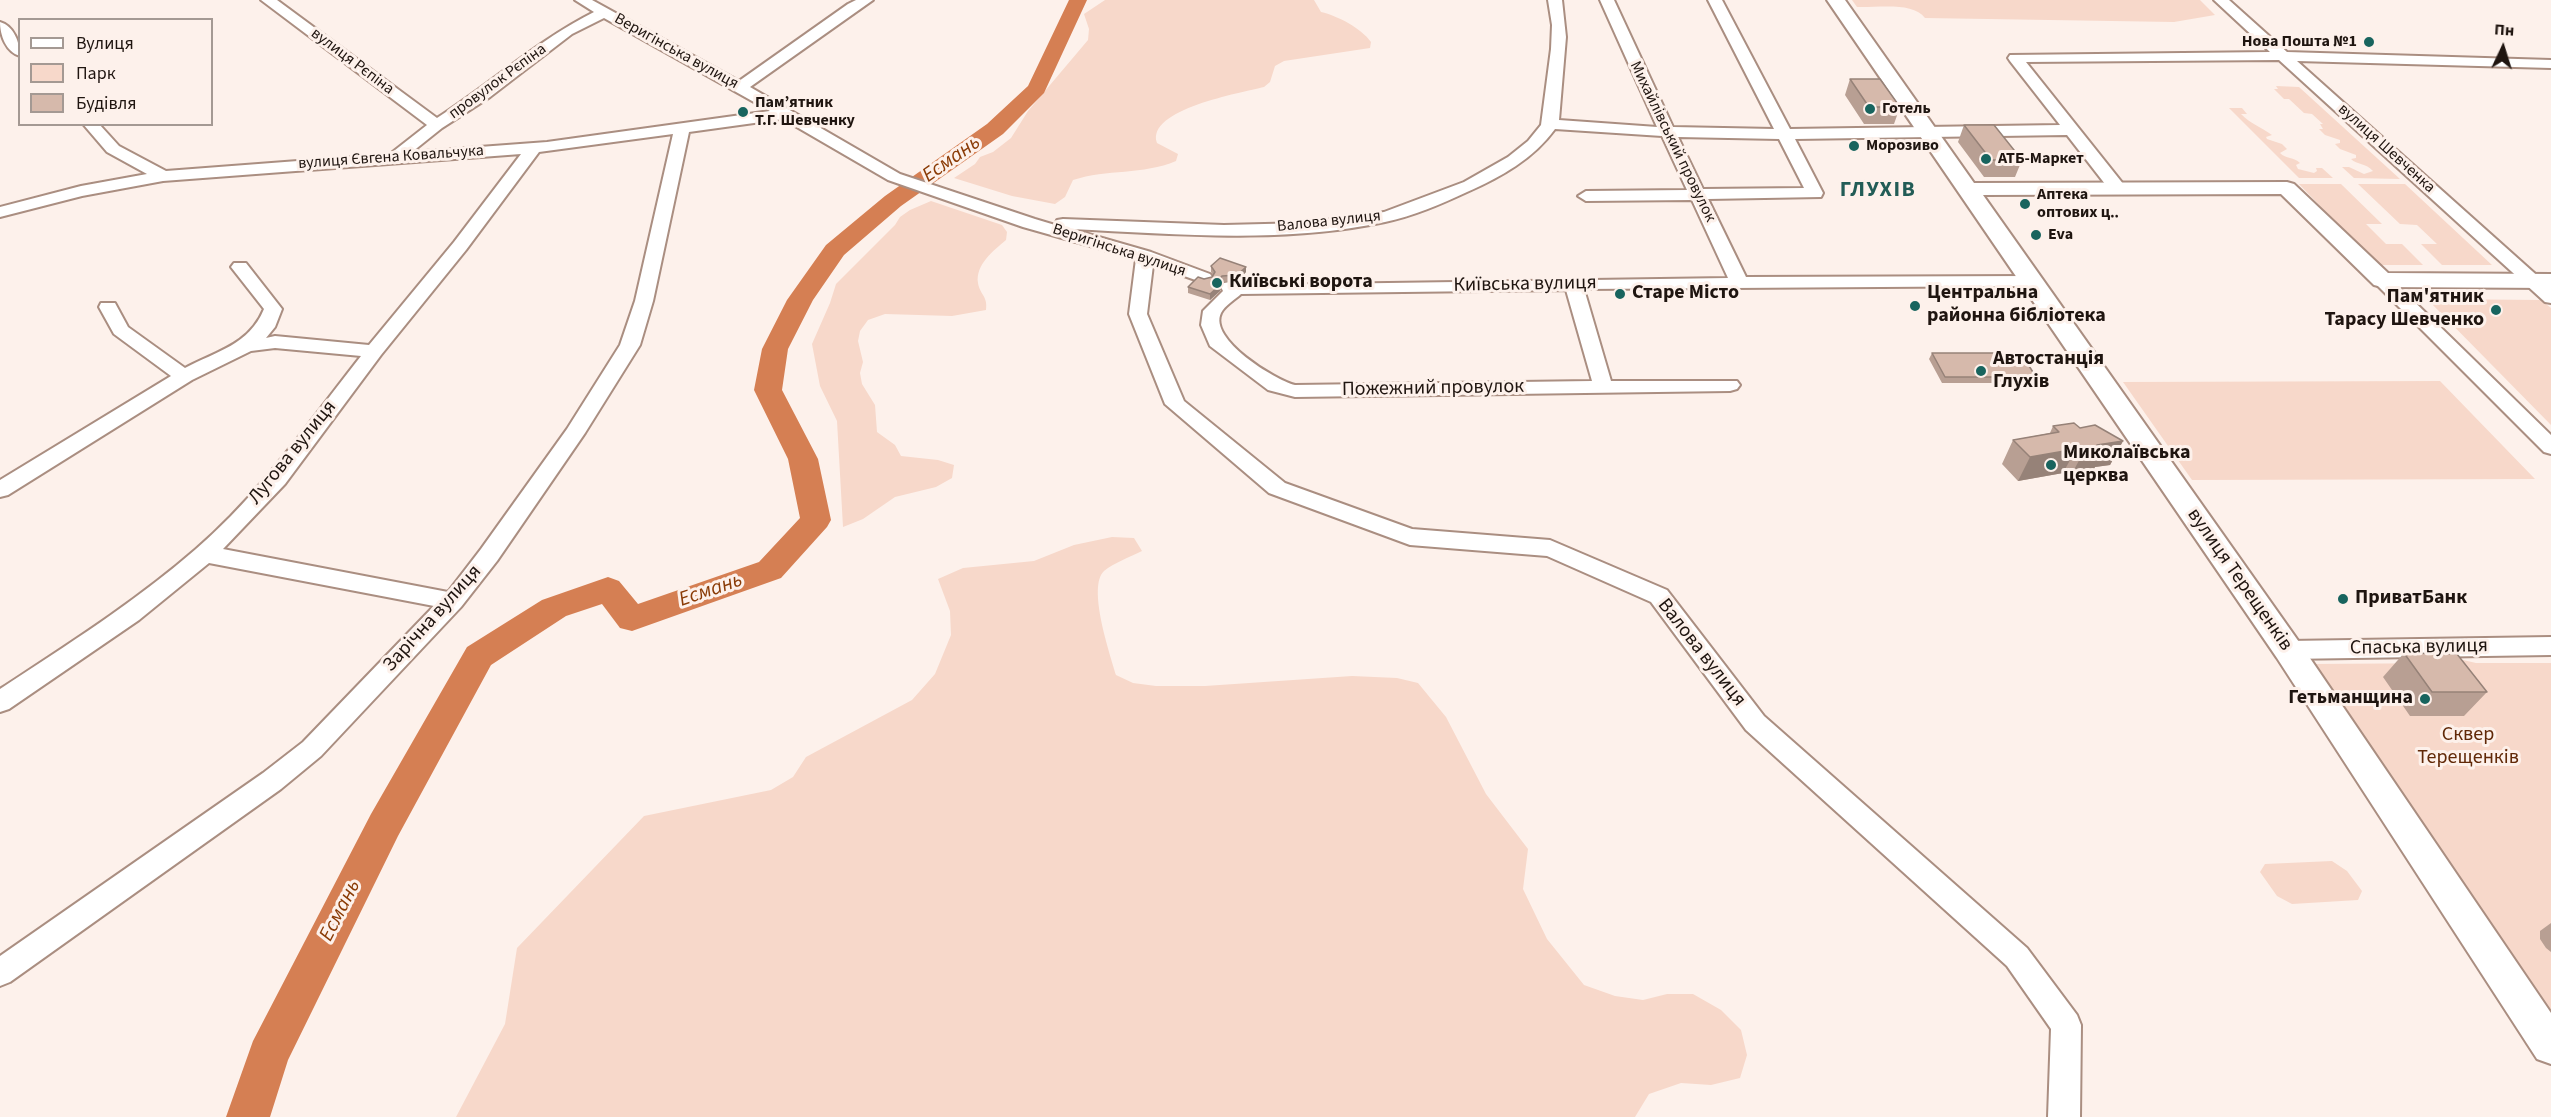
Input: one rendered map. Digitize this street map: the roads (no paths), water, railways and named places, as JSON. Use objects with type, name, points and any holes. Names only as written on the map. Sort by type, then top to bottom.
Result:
[{"type":"main road","name":"вулиця Терещенків","points":[[1836,0],[2288,650],[2551,1046]]},
{"type":"main road","points":[[1967,189],[2287,188],[2382,280],[2541,281]]},
{"type":"street","name":"вулиця Рєпіна","points":[[268,0],[436,125]]},
{"type":"street","name":"Веригінська вулиця","points":[[582,0],[894,177],[1029,223],[1145,256],[1204,278]]},
{"type":"street","points":[[676,129],[746,91],[853,7],[866,0]]},
{"type":"street","points":[[1555,0],[1559,17],[1560,41],[1550,124],[1668,132],[1785,134],[1929,134],[2072,130]]},
{"type":"street","name":"Михайлівський провулок","points":[[1607,0],[1623,39],[1740,283]]},
{"type":"street","points":[[1586,196],[1815,193],[1715,0]]},
{"type":"street","name":"вулиця Шевченка","points":[[2221,0],[2282,56],[2541,281],[2551,298]]},
{"type":"street","name":"провулок Рєпіна","points":[[396,158],[436,125],[485,94],[567,31],[604,12]]},
{"type":"street","points":[[0,26],[18,49]]},
{"type":"street","points":[[2118,189],[2015,58],[2282,56],[2551,64]]},
{"type":"street","name":"вулиця Євгена Ковальчука","points":[[0,212],[81,191],[164,176],[532,149],[783,114]]},
{"type":"street","name":"Валова вулиця","points":[[1029,223],[1229,231],[1320,225],[1386,216],[1442,198],[1486,177],[1522,154],[1550,124]]},
{"type":"street","points":[[92,126],[113,149],[164,176]]},
{"type":"street","name":"Зарічна вулиця","points":[[0,973],[272,781],[312,749],[453,601],[489,555],[575,433],[630,345],[644,301],[676,129]]},
{"type":"street","name":"Лугова вулиця","points":[[0,702],[131,614],[205,555],[277,479],[374,351],[460,246],[532,149]]},
{"type":"street","name":"Валова вулиця","points":[[1145,256],[1138,314],[1175,404],[1277,488],[1410,537],[1550,548],[1659,596],[1755,723],[2017,957],[2066,1025],[2064,1117]]},
{"type":"street","points":[[240,267],[273,309],[266,327],[248,346]]},
{"type":"street","points":[[2382,280],[2551,447]]},
{"type":"street","name":"Київська вулиця","points":[[1233,288],[2030,281]]},
{"type":"street","points":[[1574,284],[1603,385]]},
{"type":"street","name":"Пожежний провулок","points":[[1233,288],[1212,311],[1210,325],[1220,346],[1275,386],[1294,391],[1730,385]]},
{"type":"street","points":[[108,307],[121,330],[161,361],[185,376]]},
{"type":"street","points":[[0,490],[185,376],[220,357],[248,346],[275,342],[374,351]]},
{"type":"street","points":[[205,555],[453,601]]},
{"type":"street","name":"Спаська вулиця","points":[[2288,650],[2551,646]]},
{"type":"waterway","name":"Есмань","points":[[248,1117],[268,1055],[384,825],[479,656],[554,608],[608,589],[632,619],[770,570],[816,520],[803,459],[768,390],[775,349],[800,300],[835,250],[893,201],[995,129],[1037,89],[1078,0]]},
{"type":"place","name":"Нова Пошта №1","points":[[2369,42]]},
{"type":"place","name":"Готель","points":[[1870,109]]},
{"type":"place","name":"Пам’ятник Т.Г. Шевченку","points":[[743,112]]},
{"type":"place","name":"Морозиво","points":[[1854,146]]},
{"type":"place","name":"АТБ-Маркет","points":[[1986,159]]},
{"type":"place","name":"Аптека оптових ц‥","points":[[2025,204]]},
{"type":"place","name":"Eva","points":[[2036,235]]},
{"type":"place","name":"Київські ворота","points":[[1217,283]]},
{"type":"place","name":"Старе Місто","points":[[1620,294]]},
{"type":"place","name":"Центральна районна бібліотека","points":[[1915,306]]},
{"type":"place","name":"Пам'ятник Тарасу Шевченко","points":[[2496,310]]},
{"type":"place","name":"Автостанція Глухів","points":[[1981,371]]},
{"type":"place","name":"Миколаївська церква","points":[[2051,465]]},
{"type":"place","name":"ПриватБанк","points":[[2343,599]]},
{"type":"place","name":"Гетьманщина","points":[[2425,699]]},
{"type":"district","name":"ГЛУХІВ","points":[[1878,191]]},
{"type":"park label","name":"Сквер Терещенків","points":[[2468,748]]}]
